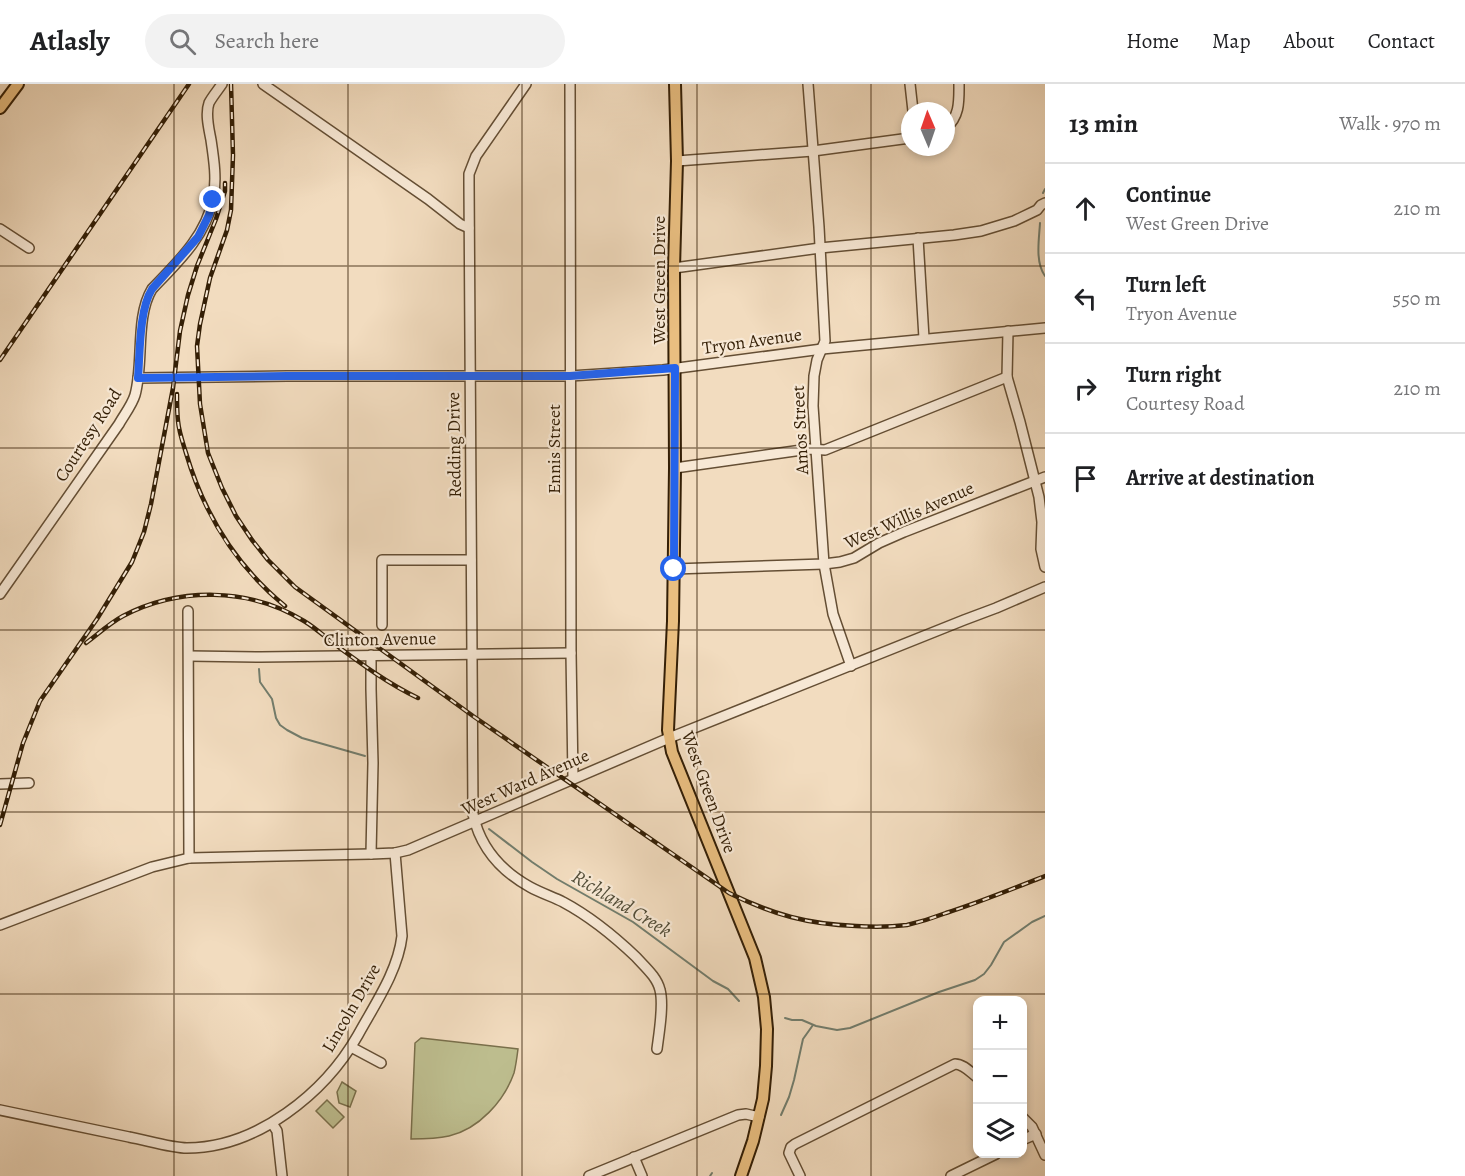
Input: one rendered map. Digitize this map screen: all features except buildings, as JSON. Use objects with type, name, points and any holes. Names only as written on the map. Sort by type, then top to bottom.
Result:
[{"type":"main road","points":[[0,108],[18,84]]},
{"type":"main road","name":"West Green Drive","points":[[675,84],[674,569],[668,729],[672,752],[755,958],[764,998],[767,1029],[764,1088],[753,1141],[741,1176]]},
{"type":"street","name":"Courtesy Road","points":[[0,594],[119,424],[134,397],[146,298],[198,237],[209,215],[215,185],[215,166],[208,114],[209,103],[222,84]]},
{"type":"street","points":[[263,84],[428,199],[460,224],[469,228]]},
{"type":"street","name":"Redding Drive","points":[[475,822],[473,814],[469,183],[472,164],[476,156],[526,84]]},
{"type":"street","name":"Ennis Street","points":[[570,84],[573,778]]},
{"type":"street","name":"Amos Street","points":[[808,84],[825,341],[817,360],[814,376],[813,406],[824,564],[833,614],[850,666]]},
{"type":"street","points":[[910,84],[912,102]]},
{"type":"street","points":[[955,118],[958,110],[959,84]]},
{"type":"street","points":[[676,161],[813,151],[901,139]]},
{"type":"street","points":[[674,268],[820,248],[981,231],[1041,210],[1041,205],[1045,203]]},
{"type":"street","points":[[0,229],[29,248]]},
{"type":"street","points":[[918,238],[924,338]]},
{"type":"street","name":"Tryon Avenue","points":[[138,378],[570,376],[675,368],[822,349],[1045,328]]},
{"type":"street","points":[[1008,331],[1007,377],[1035,481],[1041,511],[1041,549],[1045,567]]},
{"type":"street","points":[[675,468],[816,449],[825,450],[1007,377]]},
{"type":"street","name":"West Willis Avenue","points":[[674,569],[836,563],[854,558],[904,532],[1045,477]]},
{"type":"street","points":[[382,625],[382,560],[471,560]]},
{"type":"street","name":"West Ward Avenue","points":[[0,925],[152,867],[189,858],[371,854],[408,850],[669,738],[1045,587]]},
{"type":"street","points":[[188,611],[189,858]]},
{"type":"street","name":"Clinton Avenue","points":[[189,656],[571,653]]},
{"type":"street","points":[[371,655],[373,763],[371,854]]},
{"type":"street","points":[[0,784],[29,783]]},
{"type":"street","points":[[475,822],[480,836],[496,862],[532,888],[564,902],[596,922],[624,945],[655,978],[660,989],[661,1001],[657,1049]]},
{"type":"street","name":"Lincoln Drive","points":[[0,1110],[184,1148],[221,1145],[273,1123],[328,1078],[351,1047],[397,961],[402,936],[395,853]]},
{"type":"street","points":[[351,1047],[381,1064]]},
{"type":"street","points":[[800,1176],[791,1158],[790,1149],[795,1144],[956,1064],[965,1067],[973,1074]]},
{"type":"street","points":[[589,1176],[738,1116],[746,1114],[759,1117]]},
{"type":"street","points":[[1027,1121],[1036,1134],[1045,1155]]},
{"type":"street","points":[[273,1123],[277,1131],[282,1176]]},
{"type":"street","points":[[1027,1138],[1036,1134]]},
{"type":"street","points":[[634,1157],[642,1176]]},
{"type":"street","points":[[951,1176],[988,1158]]},
{"type":"green space","points":[[421,1038],[518,1049],[514,1073],[497,1103],[470,1127],[449,1136],[411,1139],[415,1043]]},
{"type":"green space","points":[[342,1082],[356,1091],[350,1107],[339,1103],[337,1092]]},
{"type":"green space","points":[[327,1100],[344,1117],[333,1128],[316,1111]]},
{"type":"waterway","points":[[1043,193],[1045,189]]},
{"type":"waterway","points":[[1040,223],[1039,258],[1045,276]]},
{"type":"waterway","name":"Richland Creek","points":[[259,669],[260,682],[272,699],[280,725],[302,738],[365,756]]},
{"type":"waterway","name":"Richland Creek","points":[[489,829],[557,879],[633,922],[713,981],[728,989],[739,1001]]},
{"type":"waterway","name":"Richland Creek","points":[[785,1018],[802,1020],[816,1026],[837,1030],[850,1028],[975,980],[991,965],[1004,942],[1032,922],[1045,916]]},
{"type":"waterway","points":[[781,1115],[794,1080],[803,1039],[813,1025]]},
{"type":"railway","points":[[0,360],[189,84]]},
{"type":"railway","points":[[231,84],[233,155],[231,210],[227,230],[210,278],[200,324],[197,346],[200,404],[208,453],[236,516],[268,560],[295,587],[473,716],[729,893],[776,913],[838,925],[869,927],[907,925],[1045,876]]},
{"type":"railway","points":[[0,825],[23,743],[40,701],[97,619],[132,562],[144,532],[173,388],[180,331],[188,295],[216,219],[225,191],[225,183]]},
{"type":"railway","points":[[177,394],[181,437],[193,475],[212,517],[236,556],[285,606]]},
{"type":"railway","points":[[86,643],[118,619],[145,606],[190,596],[237,597],[283,610],[304,621],[374,672],[418,698]]},
{"type":"route","points":[[213,200],[209,215],[198,237],[146,298],[138,378],[570,376],[675,368],[674,569]]}]
